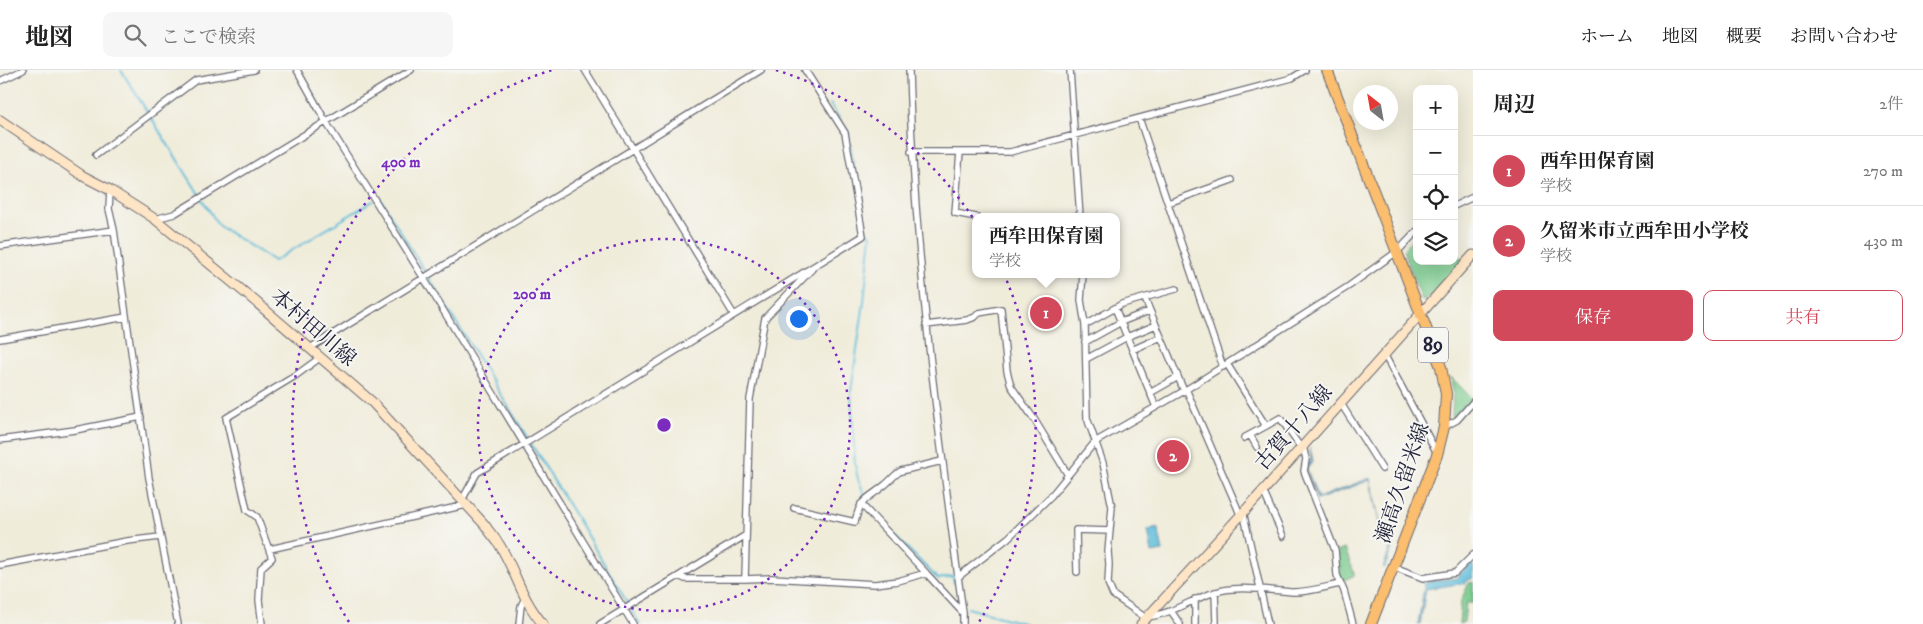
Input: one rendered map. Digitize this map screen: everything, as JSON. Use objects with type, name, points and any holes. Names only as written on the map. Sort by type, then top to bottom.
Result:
[{"type":"main road","name":"瀬高久留米線","points":[[1328,70],[1421,312],[1441,367],[1446,394],[1444,427],[1437,455],[1371,624]]},
{"type":"main road","name":"本村田川線","points":[[0,120],[83,176],[110,190],[156,219],[372,402],[500,545],[525,598],[533,612],[544,624]]},
{"type":"main road","name":"古賀十八線","points":[[1145,620],[1263,491],[1340,402],[1473,255]]},
{"type":"street","points":[[0,81],[23,70]]},
{"type":"street","points":[[96,155],[196,80],[254,70]]},
{"type":"street","points":[[297,70],[326,122],[423,277],[633,624]]},
{"type":"street","points":[[156,219],[174,214],[411,70]]},
{"type":"street","points":[[585,70],[734,315]]},
{"type":"street","points":[[310,348],[761,70]]},
{"type":"street","points":[[270,549],[464,503],[477,473],[863,236],[845,133],[805,70]]},
{"type":"street","points":[[909,70],[911,152],[926,325],[963,624]]},
{"type":"street","points":[[1070,70],[1080,213]]},
{"type":"street","points":[[911,152],[1010,152],[1292,78],[1305,70]]},
{"type":"street","points":[[1139,118],[1225,366],[1266,426]]},
{"type":"street","points":[[960,152],[955,213],[972,216]]},
{"type":"street","points":[[1168,203],[1232,180]]},
{"type":"street","points":[[110,190],[109,208],[142,416],[149,478],[178,624]]},
{"type":"street","points":[[1458,204],[1473,197]]},
{"type":"street","points":[[0,246],[114,230]]},
{"type":"street","points":[[958,577],[1008,538],[1051,496],[1095,442],[1225,366],[1350,286],[1398,252],[1413,235]]},
{"type":"street","points":[[745,579],[750,399],[765,318],[818,262]]},
{"type":"street","points":[[1083,278],[1081,300],[1085,325],[1087,418],[1110,493],[1112,507],[1108,552],[1108,584],[1113,595],[1145,620],[1215,592],[1232,589],[1309,591],[1340,584]]},
{"type":"street","points":[[1085,325],[1122,304],[1176,289]]},
{"type":"street","points":[[1145,299],[1178,377],[1242,513],[1268,624]]},
{"type":"street","points":[[1115,308],[1156,407]]},
{"type":"street","points":[[926,325],[968,320],[979,313],[1000,309],[1007,371],[1011,386],[1038,425],[1068,475]]},
{"type":"street","points":[[1085,342],[1120,322],[1150,311]]},
{"type":"street","points":[[0,339],[126,317]]},
{"type":"street","points":[[1086,359],[1127,337],[1156,325]]},
{"type":"street","points":[[1132,350],[1161,338]]},
{"type":"street","points":[[1384,354],[1437,455]]},
{"type":"street","points":[[262,624],[258,600],[261,568],[272,558],[257,517],[247,510],[226,418],[295,376],[321,357]]},
{"type":"street","points":[[1150,393],[1178,377]]},
{"type":"street","points":[[1340,402],[1382,469]]},
{"type":"street","points":[[1444,427],[1456,420],[1473,402]]},
{"type":"street","points":[[0,440],[75,430],[142,416]]},
{"type":"street","points":[[1257,447],[1247,437],[1280,418],[1302,446],[1306,459],[1304,472],[1335,550],[1337,575],[1353,624]]},
{"type":"street","points":[[794,508],[855,522],[858,508],[867,496],[878,491],[901,471],[942,461]]},
{"type":"street","points":[[1263,491],[1283,536]]},
{"type":"street","points":[[861,504],[963,613]]},
{"type":"street","points":[[1077,572],[1076,530],[1110,531]]},
{"type":"street","points":[[600,624],[746,535]]},
{"type":"street","points":[[0,565],[127,541],[160,537]]},
{"type":"street","points":[[1394,567],[1423,578],[1455,574],[1472,558]]},
{"type":"street","points":[[679,576],[685,579],[772,578],[874,584],[898,581],[926,573]]},
{"type":"street","points":[[1215,592],[1216,622]]},
{"type":"street","points":[[520,624],[521,606],[525,598]]},
{"type":"street","points":[[1195,624],[1196,599]]},
{"type":"street","points":[[1170,611],[1180,624]]},
{"type":"green space","points":[[1413,239],[1413,265],[1458,265],[1458,252],[1462,261],[1425,301],[1422,300],[1403,250]]},
{"type":"green space","points":[[1451,377],[1473,399],[1456,419],[1452,418],[1453,392]]},
{"type":"green space","points":[[1345,549],[1355,575],[1342,581],[1338,551]]},
{"type":"green space","points":[[1473,582],[1473,603],[1466,603],[1464,622],[1459,624],[1461,600],[1469,583]]},
{"type":"water","points":[[1310,448],[1313,461],[1307,469],[1318,498],[1370,478],[1382,532],[1393,544],[1385,568],[1383,567],[1392,544],[1381,532],[1370,480],[1317,500],[1306,468],[1311,460]]},
{"type":"water","points":[[1158,528],[1163,551],[1152,553],[1148,530]]},
{"type":"water","points":[[1470,563],[1473,566],[1473,578],[1465,583],[1426,589],[1420,624],[1418,624],[1425,582],[1457,578]]},
{"type":"waterway","points":[[121,70],[219,226],[274,261],[373,201]]},
{"type":"waterway","points":[[830,104],[848,132],[855,174]]},
{"type":"waterway","points":[[377,199],[379,197],[640,624]]},
{"type":"waterway","points":[[864,230],[871,235],[864,302],[851,391],[855,464],[858,479],[872,512]]},
{"type":"waterway","points":[[887,528],[938,579],[953,576],[954,583]]},
{"type":"waterway","points":[[968,608],[1026,624]]},
{"type":"place","name":"西牟田保育園","points":[[1046,313]]},
{"type":"place","name":"久留米市立西牟田小学校","points":[[1173,456]]}]
